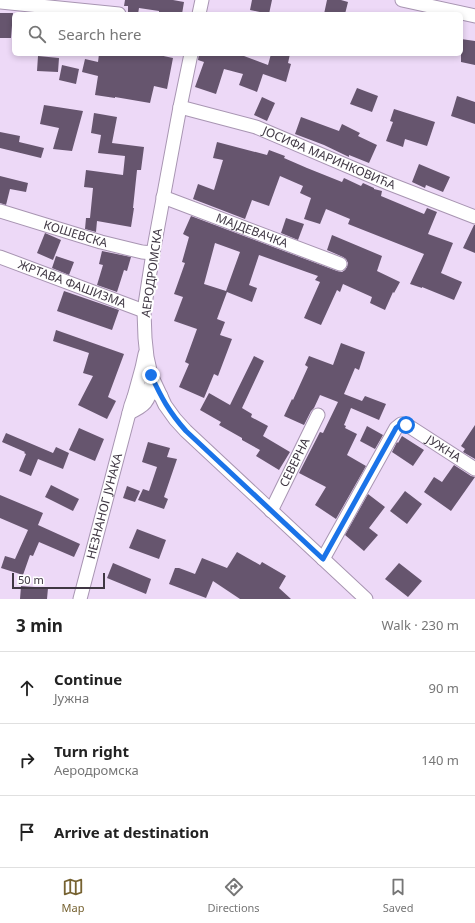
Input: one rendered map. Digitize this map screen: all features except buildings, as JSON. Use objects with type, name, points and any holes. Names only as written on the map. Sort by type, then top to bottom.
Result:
[{"type":"street","points":[[199,12],[202,0]]},
{"type":"street","points":[[402,0],[457,12]]},
{"type":"street","points":[[0,2],[99,12]]},
{"type":"street","points":[[463,13],[475,16]]},
{"type":"street","name":"АЕРОДРОМСКА","points":[[155,393],[147,357],[144,311],[163,197],[191,56]]},
{"type":"street","name":"ЈОСИФА МАРИНКОВИЋА","points":[[180,107],[256,127],[390,184],[475,217]]},
{"type":"street","name":"МАЈДЕВАЧКА","points":[[163,197],[340,264]]},
{"type":"street","name":"КОШЕВСКА","points":[[0,210],[101,242],[142,252],[153,253]]},
{"type":"street","name":"ЖРТАВА ФАШИЗМА","points":[[0,257],[144,311]]},
{"type":"street","name":"НЕЗНАНОГ ЈУНАКА","points":[[80,599],[134,406],[146,344]]},
{"type":"street","points":[[171,412],[134,406],[139,392],[144,390],[155,393],[171,412],[175,419],[186,431],[366,599]]},
{"type":"street","name":"СЕВЕРНА","points":[[271,511],[318,415]]},
{"type":"street","name":"ЈУЖНА","points":[[323,559],[396,428],[401,424],[406,425],[475,469]]},
{"type":"route","points":[[151,375],[165,405],[186,431],[323,559],[396,428],[401,424],[406,425]]}]
